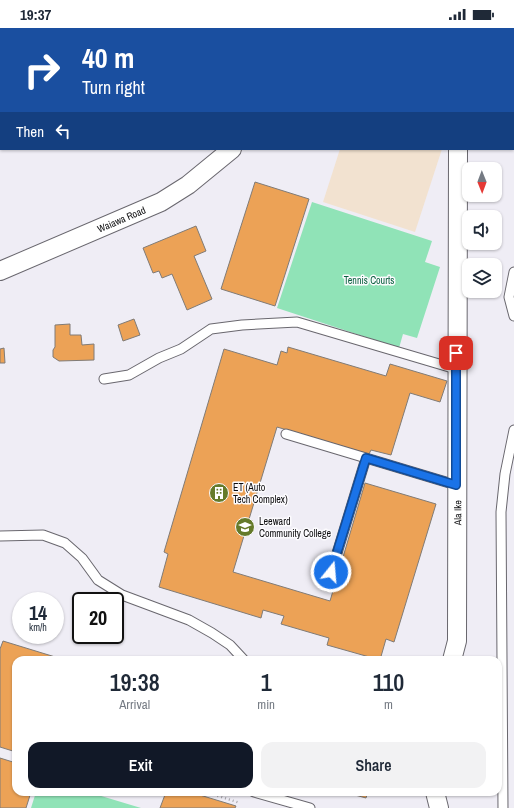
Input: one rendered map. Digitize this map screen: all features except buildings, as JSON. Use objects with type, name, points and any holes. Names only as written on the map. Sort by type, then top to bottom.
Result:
[{"type":"street","name":"Waiawa Road","points":[[0,271],[161,202],[188,185],[231,150]]},
{"type":"street","name":"Ala Ike","points":[[453,656],[457,641],[456,369],[458,150]]},
{"type":"street","points":[[436,796],[439,808]]},
{"type":"lane","points":[[514,272],[509,296],[514,316]]},
{"type":"lane","points":[[104,379],[129,375],[159,358],[181,349],[211,329],[242,325],[297,322],[456,369]]},
{"type":"lane","points":[[502,656],[501,512],[509,475],[514,430]]},
{"type":"lane","points":[[286,434],[456,485]]},
{"type":"lane","points":[[326,586],[366,458]]},
{"type":"lane","points":[[0,536],[43,535],[65,543],[82,558],[98,580],[122,596],[189,620],[212,632],[230,645],[240,656]]},
{"type":"lane","points":[[502,660],[503,808]]},
{"type":"lane","points":[[268,796],[310,808]]},
{"type":"path","points":[[218,796],[240,803]]},
{"type":"shaded area","points":[[340,150],[442,150],[415,232],[323,202]]},
{"type":"green space","name":"Tennis Courts","points":[[312,202],[432,241],[425,262],[440,267],[417,338],[403,334],[399,348],[277,308]]},
{"type":"green space","points":[[35,796],[101,796],[141,808],[31,808]]},
{"type":"place","name":"ET (Auto Tech Complex)","points":[[219,493]]},
{"type":"place","name":"Leeward Community College","points":[[245,527]]},
{"type":"route","points":[[331,572],[366,458],[456,485],[456,353]]}]
